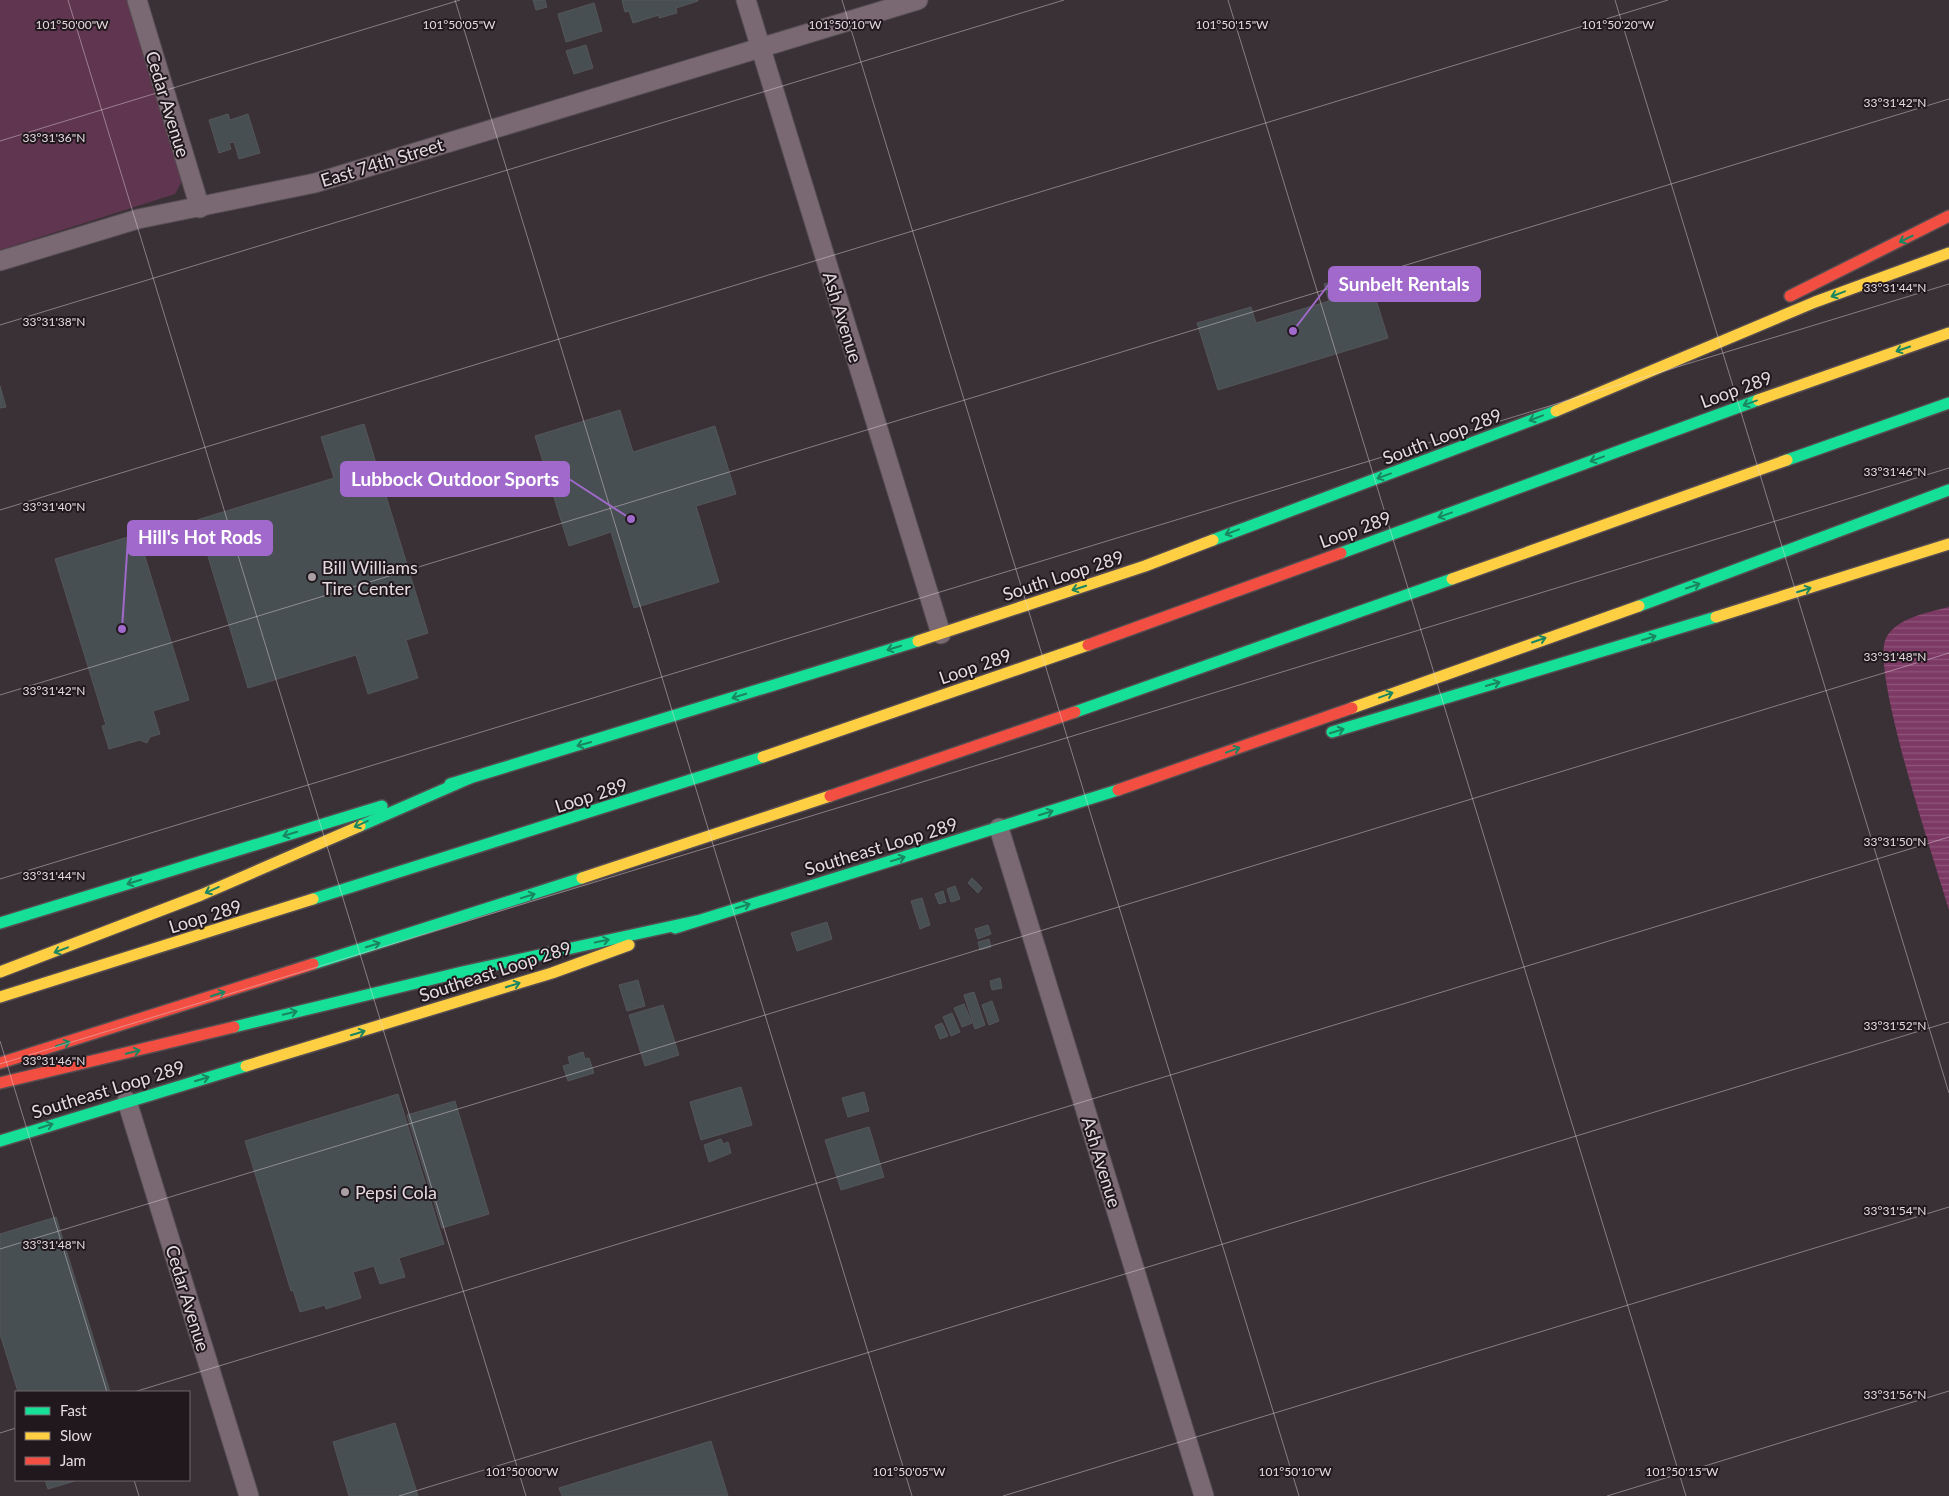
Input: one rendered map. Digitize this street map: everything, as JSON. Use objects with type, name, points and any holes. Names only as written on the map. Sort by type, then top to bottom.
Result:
[{"type":"main road","points":[[1781,300],[1949,216]]},
{"type":"main road","name":"South Loop 289","points":[[941,634],[1145,566],[1582,401],[1815,302],[1949,253]]},
{"type":"main road","points":[[1582,401],[1746,318]]},
{"type":"main road","name":"Loop 289","points":[[0,998],[478,849],[719,772],[888,715],[1178,614],[1806,382],[1949,333]]},
{"type":"main road","points":[[0,1063],[549,889],[927,764],[1949,403]]},
{"type":"main road","points":[[999,828],[1138,784],[1725,575],[1949,490]]},
{"type":"main road","points":[[1324,735],[1648,638],[1949,544]]},
{"type":"main road","points":[[0,923],[941,634]]},
{"type":"main road","points":[[1138,784],[1184,775],[1249,757]]},
{"type":"main road","points":[[0,972],[192,899],[470,778]]},
{"type":"main road","name":"Southeast Loop 289","points":[[0,1141],[552,973],[696,921],[999,828]]},
{"type":"main road","points":[[0,1083],[453,974],[696,921]]},
{"type":"street","name":"Cedar Avenue","points":[[137,0],[200,208]]},
{"type":"street","name":"Ash Avenue","points":[[746,0],[941,634]]},
{"type":"street","name":"East 74th Street","points":[[0,262],[138,219],[200,208],[315,183],[918,0]]},
{"type":"street","name":"Ash Avenue","points":[[999,828],[1204,1496]]},
{"type":"street","name":"Cedar Avenue","points":[[127,1101],[249,1496]]},
{"type":"shaded area","points":[[0,0],[129,0],[182,181],[175,194],[0,250]]},
{"type":"shaded area","points":[[1949,607],[1949,910],[1895,727],[1887,688],[1884,657],[1886,638],[1897,625],[1914,617]]},
{"type":"building","points":[[533,0],[545,0],[547,7],[536,10]]},
{"type":"building","points":[[622,0],[698,1],[676,8],[677,13],[659,18],[659,15],[633,23],[629,11],[625,12]]},
{"type":"building","points":[[594,3],[602,31],[566,42],[558,14]]},
{"type":"building","points":[[586,45],[593,68],[574,74],[566,51]]},
{"type":"building","points":[[228,114],[230,120],[248,114],[260,153],[239,159],[234,142],[229,143],[231,149],[219,153],[209,120]]},
{"type":"building","points":[[1367,271],[1388,338],[1218,390],[1197,323],[1251,307],[1256,323],[1329,301],[1324,284]]},
{"type":"building","points":[[0,386],[6,407],[0,408]]},
{"type":"building","points":[[620,410],[633,452],[715,426],[736,494],[696,506],[719,582],[634,608],[611,532],[569,546],[535,436]]},
{"type":"building","name":"Bill Williams Tire Center","points":[[364,424],[428,633],[406,640],[418,678],[368,694],[356,655],[248,688],[197,520],[334,478],[321,437]]},
{"type":"building","points":[[138,534],[189,700],[153,711],[160,734],[150,737],[147,743],[140,740],[109,749],[102,726],[106,725],[55,559]]},
{"type":"building","points":[[972,878],[982,888],[978,893],[968,883]]},
{"type":"building","points":[[955,886],[960,899],[951,902],[947,889]]},
{"type":"building","points":[[943,891],[946,902],[939,904],[935,894]]},
{"type":"building","points":[[922,898],[930,925],[920,929],[911,901]]},
{"type":"building","points":[[827,922],[832,939],[797,951],[791,933]]},
{"type":"building","points":[[988,925],[991,934],[978,939],[975,929]]},
{"type":"building","points":[[989,939],[991,947],[980,950],[978,942]]},
{"type":"building","points":[[1000,978],[1002,988],[992,990],[990,981]]},
{"type":"building","points":[[638,980],[645,1006],[627,1011],[619,985]]},
{"type":"building","points":[[974,992],[985,1025],[975,1029],[964,995]]},
{"type":"building","points":[[992,1001],[999,1021],[989,1025],[982,1005]]},
{"type":"building","points":[[964,1004],[972,1023],[962,1027],[954,1008]]},
{"type":"building","points":[[663,1005],[679,1055],[645,1066],[629,1015]]},
{"type":"building","points":[[952,1013],[960,1032],[951,1036],[943,1017]]},
{"type":"building","points":[[942,1023],[948,1036],[940,1039],[935,1026]]},
{"type":"building","points":[[583,1052],[585,1059],[589,1058],[594,1073],[568,1081],[563,1066],[570,1064],[568,1057]]},
{"type":"building","points":[[741,1087],[752,1125],[701,1140],[690,1102]]},
{"type":"building","points":[[864,1092],[869,1111],[848,1117],[842,1098]]},
{"type":"building","name":"Pepsi Cola","points":[[398,1094],[444,1244],[399,1258],[405,1277],[380,1284],[374,1266],[353,1272],[361,1298],[326,1309],[325,1305],[300,1312],[293,1290],[291,1291],[245,1141]]},
{"type":"building","points":[[455,1101],[489,1214],[442,1228],[407,1115]]},
{"type":"building","points":[[869,1127],[884,1177],[841,1190],[825,1140]]},
{"type":"building","points":[[721,1139],[723,1144],[728,1142],[731,1153],[709,1162],[704,1145]]},
{"type":"building","points":[[56,1217],[110,1391],[18,1391],[0,1334],[0,1234]]},
{"type":"building","points":[[395,1423],[418,1496],[349,1496],[333,1442]]},
{"type":"building","points":[[711,1441],[728,1496],[562,1496],[559,1488]]},
{"type":"building","points":[[45,1481],[75,1481],[48,1489]]},
{"type":"traffic: fast","points":[[1341,553],[1758,400]]},
{"type":"traffic: fast","points":[[1787,460],[1949,403]]},
{"type":"traffic: fast","points":[[1213,540],[1556,411]]},
{"type":"traffic: fast","points":[[1639,606],[1949,490]]},
{"type":"traffic: fast","points":[[1075,712],[1452,579]]},
{"type":"traffic: fast","points":[[1332,732],[1716,617]]},
{"type":"traffic: fast","points":[[450,784],[918,641]]},
{"type":"traffic: fast","points":[[313,899],[763,757]]},
{"type":"traffic: fast","points":[[360,826],[470,778]]},
{"type":"traffic: fast","points":[[675,928],[1118,790]]},
{"type":"traffic: fast","points":[[0,923],[382,806]]},
{"type":"traffic: fast","points":[[313,964],[582,878]]},
{"type":"traffic: fast","points":[[234,1027],[462,972],[696,921]]},
{"type":"traffic: fast","points":[[0,1141],[246,1066]]},
{"type":"traffic: slow","points":[[1556,411],[1815,302],[1949,253]]},
{"type":"traffic: slow","points":[[1758,400],[1949,333]]},
{"type":"traffic: slow","points":[[1452,579],[1787,460]]},
{"type":"traffic: slow","points":[[918,641],[1145,566],[1213,540]]},
{"type":"traffic: slow","points":[[1716,617],[1949,544]]},
{"type":"traffic: slow","points":[[1352,708],[1639,606]]},
{"type":"traffic: slow","points":[[763,757],[1088,645]]},
{"type":"traffic: slow","points":[[582,878],[830,796]]},
{"type":"traffic: slow","points":[[0,972],[201,895],[360,826]]},
{"type":"traffic: slow","points":[[0,997],[313,899]]},
{"type":"traffic: slow","points":[[246,1066],[552,973],[629,945]]},
{"type":"traffic: jam","points":[[1790,296],[1949,216]]},
{"type":"traffic: jam","points":[[1088,645],[1341,553]]},
{"type":"traffic: jam","points":[[1118,790],[1352,708]]},
{"type":"traffic: jam","points":[[830,796],[1075,712]]},
{"type":"traffic: jam","points":[[0,1063],[313,964]]},
{"type":"traffic: jam","points":[[0,1083],[234,1027]]},
{"type":"place","name":"Sunbelt Rentals","points":[[1293,331]]},
{"type":"place","name":"Lubbock Outdoor Sports","points":[[631,519]]},
{"type":"place","name":"Bill Williams Tire Center","points":[[312,577]]},
{"type":"place","name":"Hill's Hot Rods","points":[[122,629]]},
{"type":"place","name":"Pepsi Cola","points":[[345,1192]]}]
